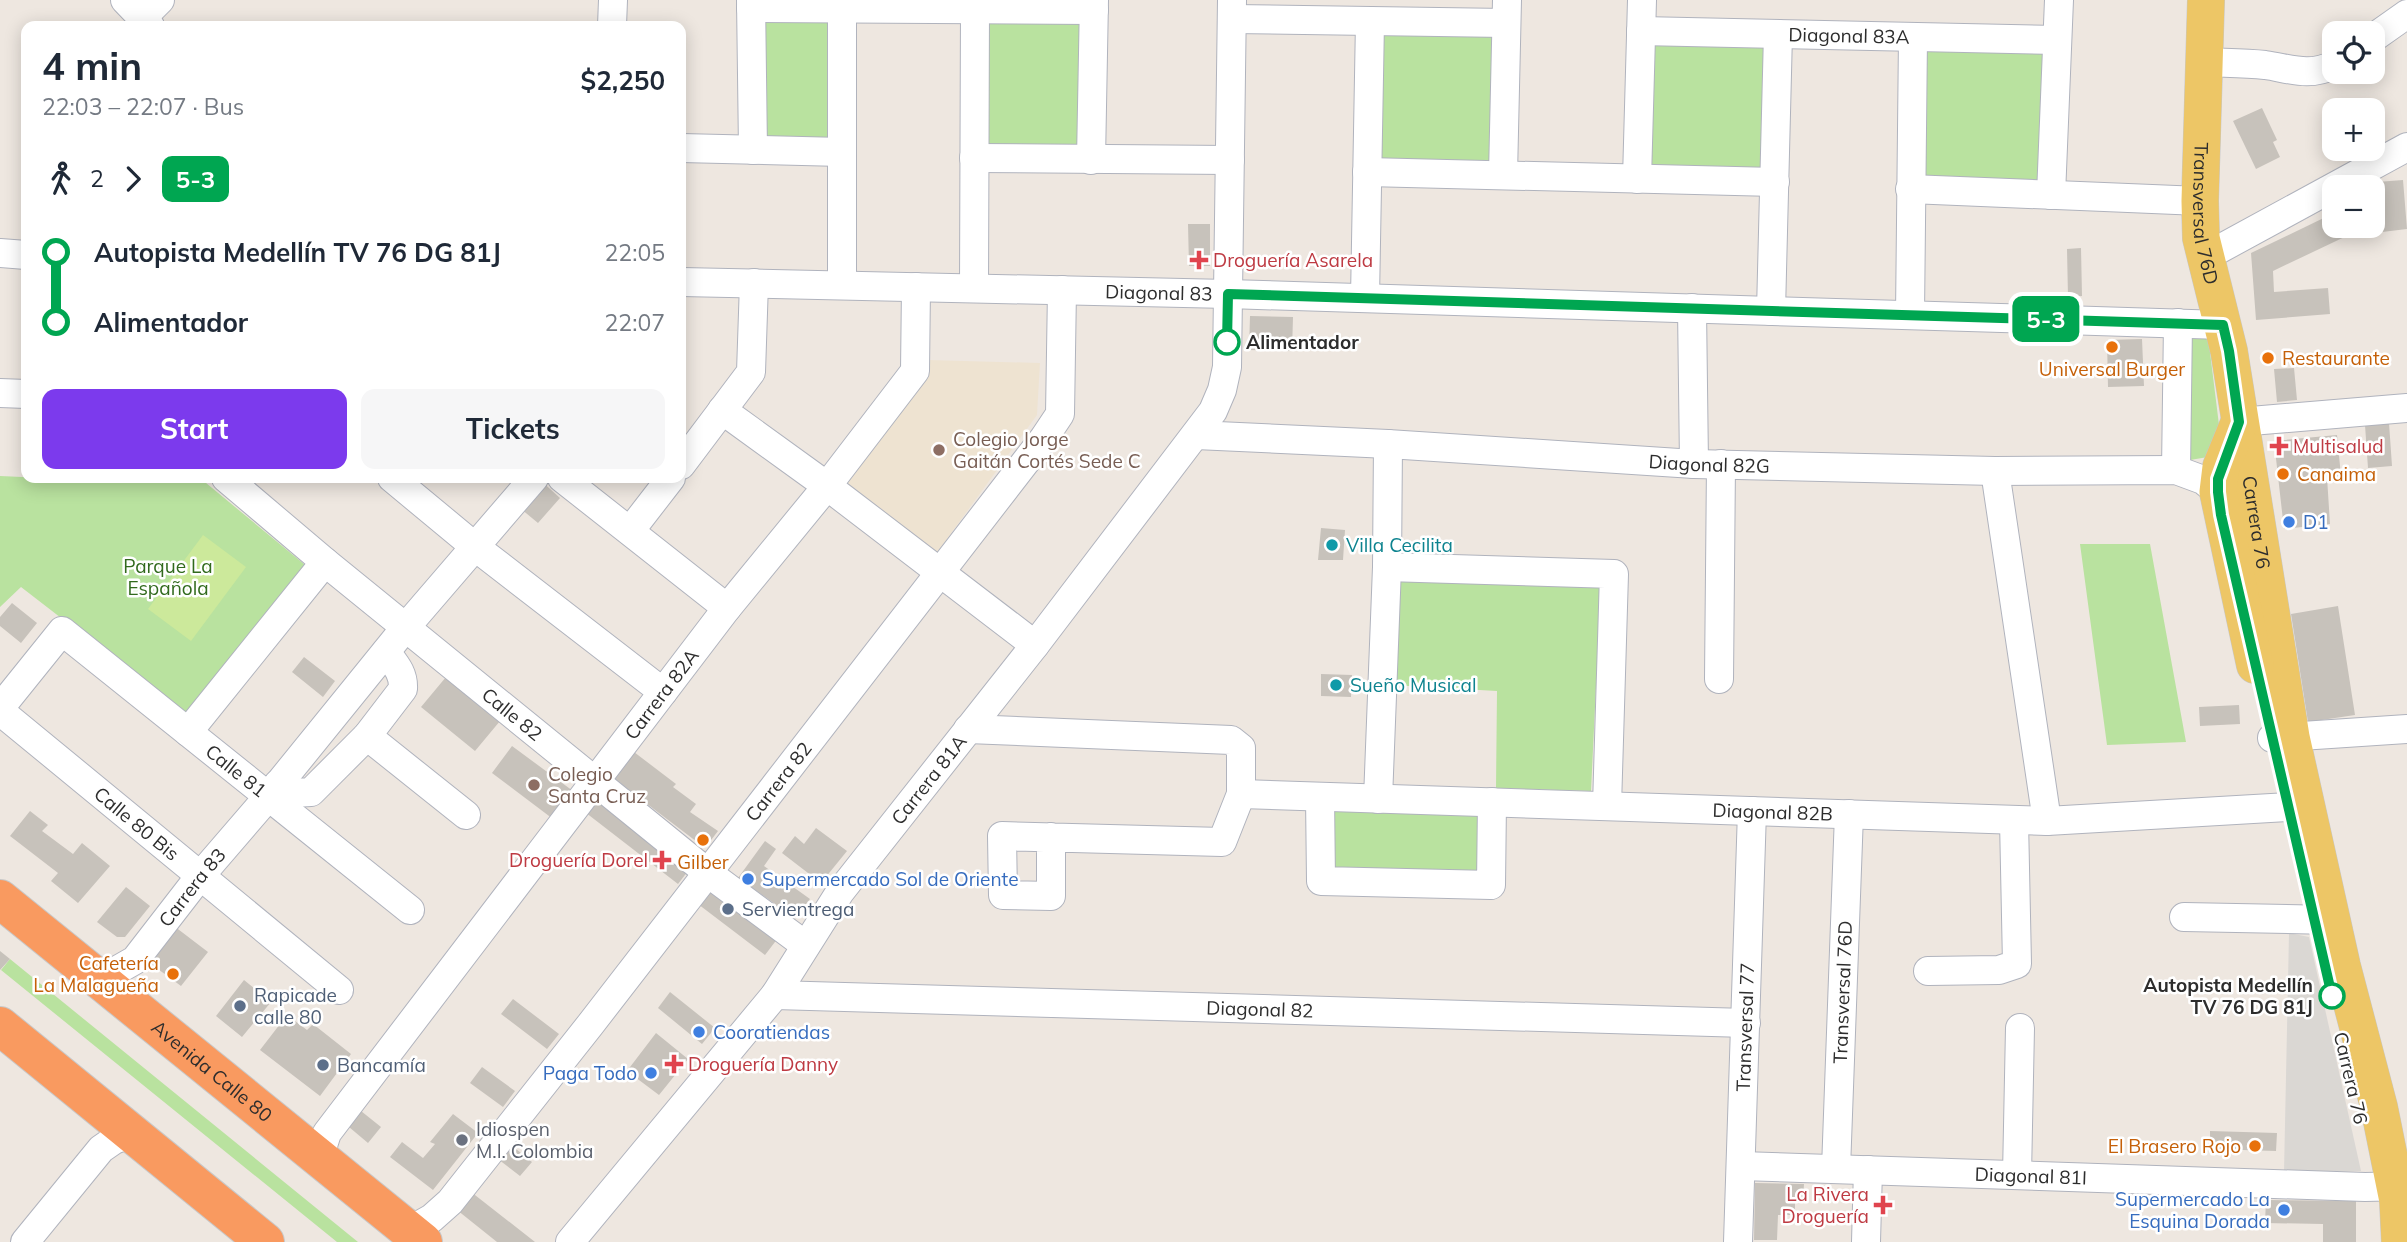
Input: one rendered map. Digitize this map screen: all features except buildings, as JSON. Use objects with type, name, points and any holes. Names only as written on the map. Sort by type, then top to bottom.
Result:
[{"type":"highway","name":"Avenida Calle 80","points":[[0,899],[416,1236]]},
{"type":"highway","points":[[0,1026],[264,1242]]},
{"type":"main road","name":"Transversal 76D","points":[[2205,30],[2200,222],[2205,257],[2229,351],[2239,422]]},
{"type":"main road","name":"Carrera 76","points":[[2239,422],[2221,467],[2218,492],[2282,738],[2324,919],[2342,966],[2379,1107],[2400,1242]]},
{"type":"main road","name":"Carrera 76","points":[[2239,422],[2282,738]]},
{"type":"main road","name":"Carrera 76","points":[[2380,1242],[2380,1213],[2393,1186]]},
{"type":"street","points":[[612,21],[613,0]]},
{"type":"street","points":[[1637,179],[1642,0]]},
{"type":"street","points":[[2050,195],[2059,0]]},
{"type":"street","points":[[753,150],[751,4],[975,9],[1094,5],[1091,160]]},
{"type":"street","points":[[842,8],[842,285]]},
{"type":"street","points":[[974,288],[975,9]]},
{"type":"street","points":[[1232,9],[1370,21],[1506,11],[1503,175]]},
{"type":"street","name":"Carrera 81A","points":[[570,1242],[775,995],[840,892],[1035,645],[1213,411],[1222,390],[1227,367],[1232,9]]},
{"type":"street","points":[[2385,30],[2407,14]]},
{"type":"street","points":[[1365,298],[1370,21]]},
{"type":"street","points":[[2205,30],[2264,65],[2306,73],[2322,70]]},
{"type":"street","name":"Diagonal 83A","points":[[1641,31],[2057,40]]},
{"type":"street","points":[[1771,311],[1778,34]]},
{"type":"street","points":[[1909,315],[1913,37]]},
{"type":"street","points":[[2205,257],[2407,147]]},
{"type":"street","points":[[686,148],[842,152]]},
{"type":"street","points":[[974,158],[1230,160]]},
{"type":"street","points":[[1367,172],[1774,182]]},
{"type":"street","points":[[1910,188],[2200,201]]},
{"type":"street","points":[[0,253],[21,255]]},
{"type":"street","name":"Diagonal 83","points":[[686,282],[1228,294],[2223,325]]},
{"type":"street","points":[[686,458],[751,372],[754,284]]},
{"type":"street","name":"Carrera 82A","points":[[319,1158],[327,1133],[727,608],[827,486],[915,371],[916,287]]},
{"type":"street","name":"Carrera 82","points":[[416,1236],[450,1202],[708,873],[1060,414],[1062,290]]},
{"type":"street","points":[[1692,308],[1707,464],[1719,679]]},
{"type":"street","points":[[2176,470],[2179,323]]},
{"type":"street","points":[[0,393],[21,394]]},
{"type":"street","points":[[2239,422],[2407,408]]},
{"type":"street","points":[[722,410],[827,486],[1035,645]]},
{"type":"street","name":"Diagonal 82G","points":[[1196,435],[1707,464],[1995,471],[2176,470],[2203,480],[2218,492]]},
{"type":"street","points":[[1378,799],[1387,567],[1388,444]]},
{"type":"street","points":[[1995,471],[2047,821]]},
{"type":"street","name":"Calle 82","points":[[232,483],[405,628],[708,873],[805,945]]},
{"type":"street","points":[[398,483],[474,546],[663,692]]},
{"type":"street","name":"Carrera 83","points":[[96,976],[114,972],[135,960],[200,876],[405,628],[530,483]]},
{"type":"street","points":[[568,483],[727,608]]},
{"type":"street","points":[[630,531],[667,483]]},
{"type":"street","points":[[188,732],[325,562]]},
{"type":"street","points":[[1387,567],[1615,574],[1607,806]]},
{"type":"street","name":"Calle 81","points":[[0,710],[62,631],[188,732],[273,790],[410,911]]},
{"type":"street","points":[[273,790],[312,792],[367,736],[403,689],[400,671],[386,652]]},
{"type":"street","name":"Calle 80 Bis","points":[[0,710],[339,990]]},
{"type":"street","points":[[968,729],[1231,740],[1241,748],[1241,794],[1222,842],[1051,837],[1002,836],[1003,895],[1051,896],[1051,837]]},
{"type":"street","points":[[2282,738],[2407,729]]},
{"type":"street","points":[[367,736],[466,815]]},
{"type":"street","name":"Diagonal 82B","points":[[1241,794],[2047,821],[2297,806]]},
{"type":"street","points":[[1320,797],[1321,881],[1491,885],[1492,802]]},
{"type":"street","name":"Transversal 77","points":[[1738,1242],[1752,811]]},
{"type":"street","name":"Transversal 76D","points":[[1836,1169],[1849,814]]},
{"type":"street","points":[[1928,971],[1999,970],[2017,964],[2014,820]]},
{"type":"street","points":[[2184,917],[2324,919]]},
{"type":"street","name":"Diagonal 82","points":[[775,995],[1746,1023]]},
{"type":"street","points":[[2017,1175],[2020,1028]]},
{"type":"street","points":[[25,1242],[101,1149],[132,1133]]},
{"type":"street","name":"Diagonal 81I","points":[[1741,1166],[2393,1186]]},
{"type":"street","points":[[1866,1242],[1868,1170]]},
{"type":"shaded area","name":"Colegio Jorge Gaitán Cortés Sede C","points":[[928,360],[1040,363],[1037,415],[936,554],[837,485]]},
{"type":"shaded area","points":[[2289,933],[2309,937],[2361,1171],[2284,1172]]},
{"type":"green space","points":[[751,8],[842,8],[842,152],[753,150]]},
{"type":"green space","points":[[975,9],[1094,10],[1091,160],[974,158]]},
{"type":"green space","points":[[1370,21],[1506,23],[1503,175],[1367,172]]},
{"type":"green space","points":[[1641,31],[1778,34],[1775,182],[1637,179]]},
{"type":"green space","points":[[1913,37],[2057,40],[2051,195],[1910,189]]},
{"type":"green space","points":[[2208,336],[2219,425],[2214,456],[2184,461],[2186,337]]},
{"type":"green space","name":"Parque La Española","points":[[0,476],[21,477],[21,483],[206,483],[310,569],[188,716],[21,587],[0,607]]},
{"type":"green space","points":[[203,535],[246,567],[191,641],[148,609]]},
{"type":"green space","points":[[2080,544],[2150,544],[2186,742],[2107,745]]},
{"type":"green space","points":[[1394,577],[1601,581],[1591,791],[1496,788],[1497,691],[1391,685]]},
{"type":"green space","points":[[1327,807],[1486,812],[1483,876],[1328,872]]},
{"type":"green space","points":[[10,959],[358,1242],[337,1242],[1,970]]},
{"type":"bus line","name":"5-3","points":[[1227,342],[1228,294],[2223,325],[2239,422],[2218,479],[2221,515],[2332,996]]},
{"type":"place","name":"Droguería Asarela","points":[[1199,260]]},
{"type":"place","name":"Alimentador","points":[[1227,342]]},
{"type":"place","name":"Universal Burger","points":[[2112,347]]},
{"type":"place","name":"Restaurante","points":[[2268,358]]},
{"type":"place","name":"Multisalud","points":[[2279,446]]},
{"type":"place","name":"Colegio Jorge Gaitán Cortés Sede C","points":[[939,450]]},
{"type":"place","name":"Canaima","points":[[2283,474]]},
{"type":"place","name":"D1","points":[[2289,522]]},
{"type":"place","name":"Villa Cecilita","points":[[1332,545]]},
{"type":"place","name":"Sueño Musical","points":[[1336,685]]},
{"type":"place","name":"Colegio Santa Cruz","points":[[534,785]]},
{"type":"place","name":"Gilber","points":[[703,840]]},
{"type":"place","name":"Droguería Dorel","points":[[662,860]]},
{"type":"place","name":"Supermercado Sol de Oriente","points":[[748,879]]},
{"type":"place","name":"Servientrega","points":[[728,909]]},
{"type":"place","name":"Cafetería La Malagueña","points":[[173,974]]},
{"type":"place","name":"Autopista Medellín TV 76 DG 81J","points":[[2332,996]]},
{"type":"place","name":"Rapicade calle 80","points":[[240,1006]]},
{"type":"place","name":"Cooratiendas","points":[[699,1032]]},
{"type":"place","name":"Droguería Danny","points":[[674,1064]]},
{"type":"place","name":"Bancamía","points":[[323,1065]]},
{"type":"place","name":"Paga Todo","points":[[651,1073]]},
{"type":"place","name":"Idiospen M.I. Colombia","points":[[462,1140]]},
{"type":"place","name":"El Brasero Rojo","points":[[2255,1146]]},
{"type":"place","name":"La Rivera Droguería","points":[[1883,1205]]},
{"type":"place","name":"Supermercado La Esquina Dorada","points":[[2284,1210]]}]
